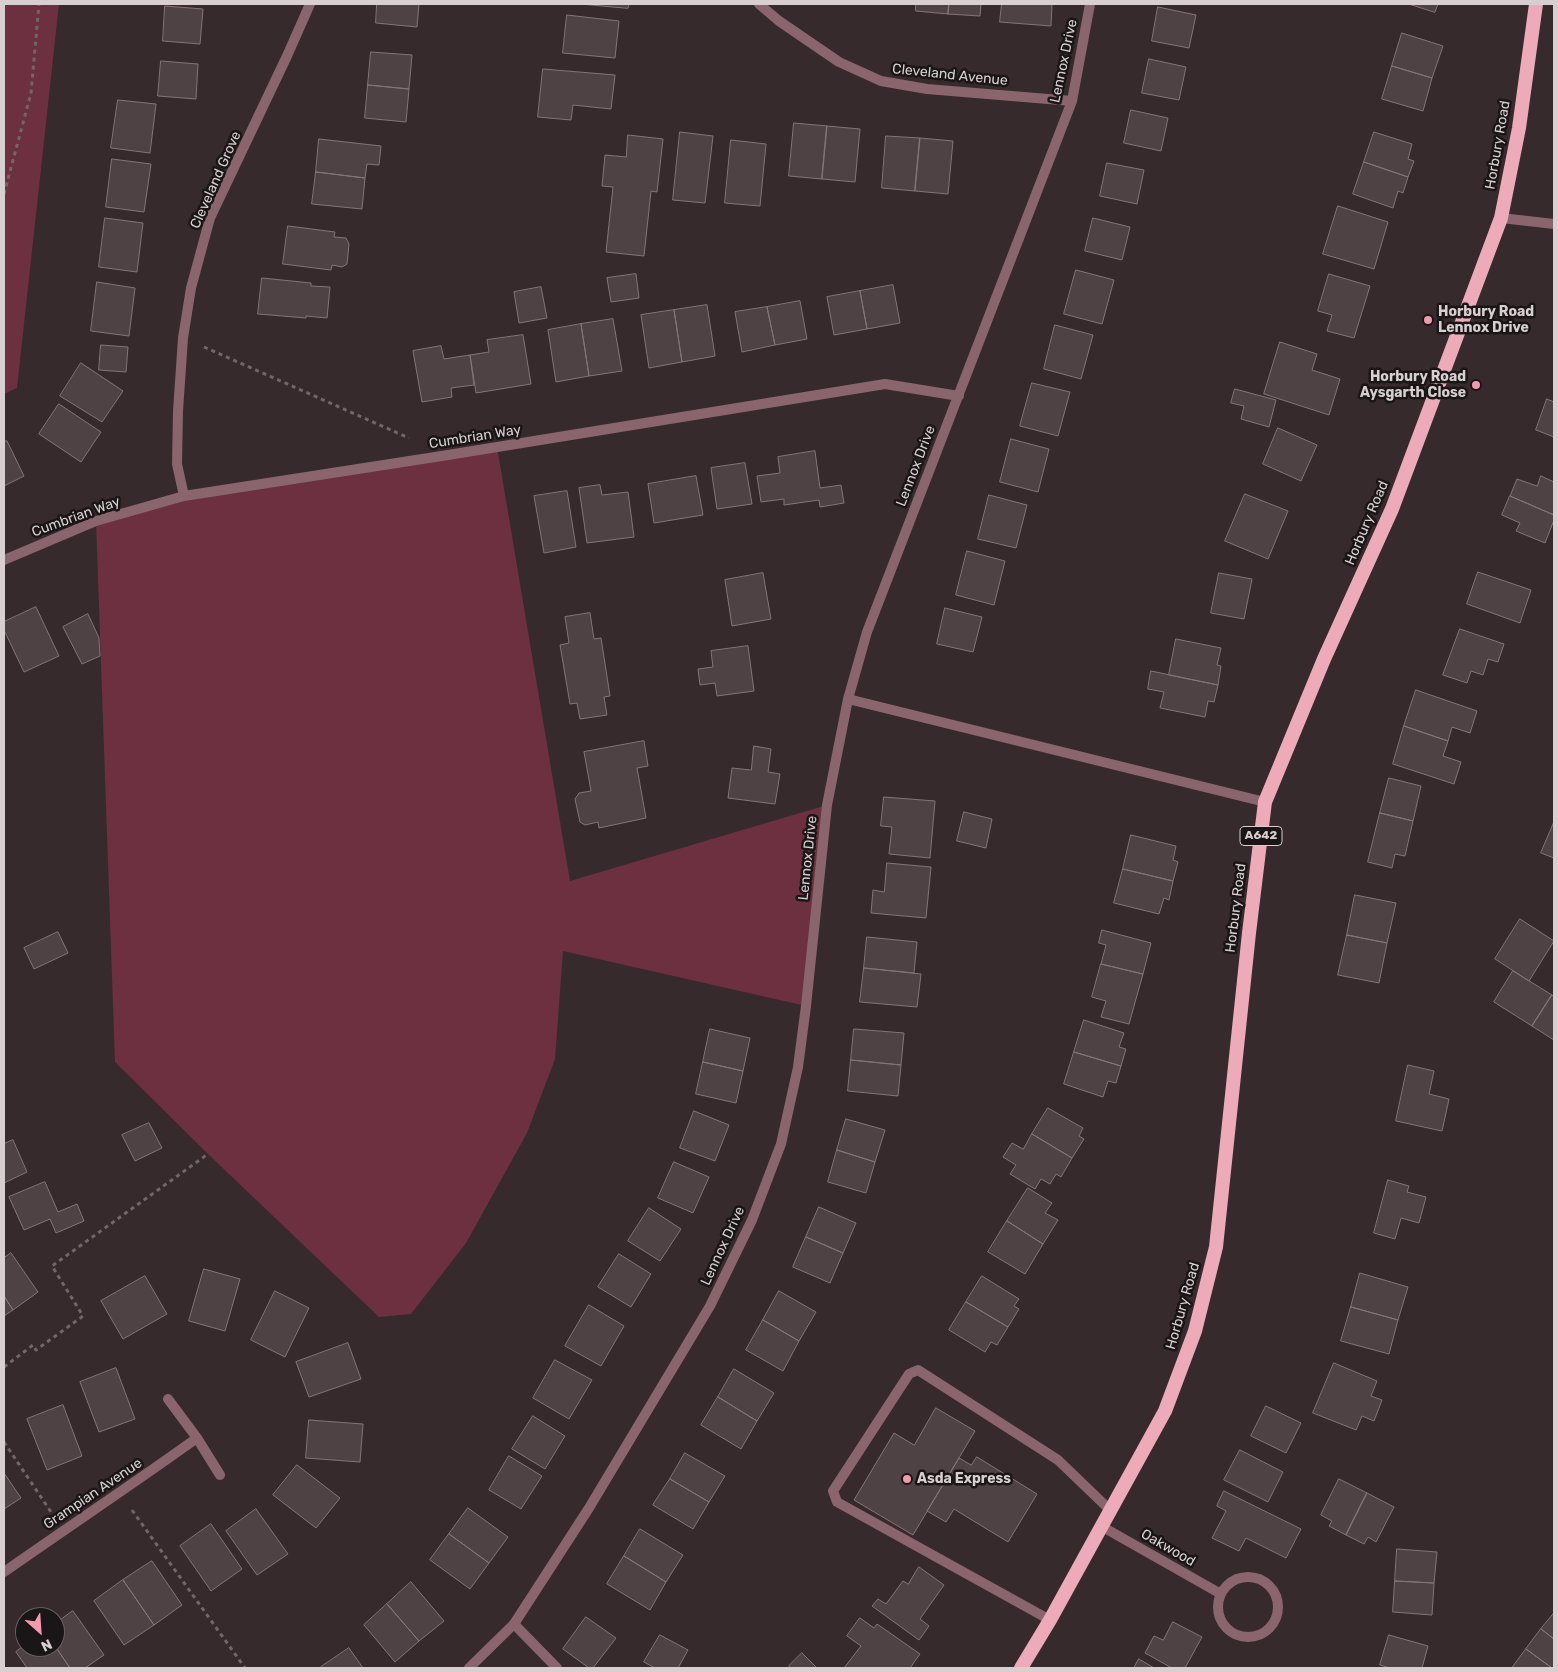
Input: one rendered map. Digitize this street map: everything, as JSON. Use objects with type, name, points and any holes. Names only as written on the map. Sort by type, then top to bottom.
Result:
[{"type":"highway","name":"Horbury Road","points":[[1021,1668],[1050,1620],[1165,1411],[1196,1331],[1216,1247],[1249,933],[1266,802],[1324,659],[1392,509],[1501,218],[1519,128],[1536,4]]},
{"type":"street","name":"Cleveland Grove","points":[[184,496],[177,464],[178,411],[183,338],[191,288],[210,218],[310,4]]},
{"type":"street","name":"Cleveland Avenue","points":[[759,4],[779,21],[839,62],[881,81],[927,89],[1072,102]]},
{"type":"street","name":"Lennox Drive","points":[[469,1668],[514,1624],[589,1508],[710,1306],[752,1220],[781,1144],[798,1067],[827,804],[848,699],[866,632],[1072,102],[1090,4]]},
{"type":"street","points":[[1501,218],[1554,224]]},
{"type":"street","name":"Cumbrian Way","points":[[4,560],[96,521],[184,496],[885,384],[959,396]]},
{"type":"street","points":[[848,699],[1266,802]]},
{"type":"street","points":[[1050,1620],[836,1502],[833,1491],[909,1374],[918,1370],[1058,1460],[1110,1510]]},
{"type":"street","points":[[168,1399],[197,1438],[220,1475]]},
{"type":"street","name":"Grampian Avenue","points":[[4,1572],[120,1494],[197,1438]]},
{"type":"street","name":"Oakwood","points":[[1102,1526],[1221,1594]]},
{"type":"street","points":[[1250,1576],[1262,1579],[1271,1586],[1277,1597],[1279,1608],[1276,1620],[1269,1630],[1258,1636],[1247,1638],[1235,1635],[1225,1627],[1219,1617],[1217,1605],[1221,1594],[1228,1584],[1238,1578],[1250,1576]]},
{"type":"street","points":[[514,1624],[557,1668]]},
{"type":"path","points":[[4,194],[31,93],[40,4]]},
{"type":"path","points":[[183,338],[411,439]]},
{"type":"path","points":[[4,1366],[33,1345],[36,1350],[82,1316],[52,1266],[208,1154]]},
{"type":"path","points":[[4,1442],[64,1530]]},
{"type":"path","points":[[120,1494],[245,1668]]},
{"type":"shaded area","points":[[4,4],[59,4],[17,388],[4,394]]},
{"type":"shaded area","points":[[497,447],[570,881],[827,805],[806,1006],[563,951],[555,1059],[527,1133],[466,1243],[411,1314],[379,1317],[208,1154],[115,1062],[96,521],[184,496]]},
{"type":"building","points":[[377,4],[419,4],[417,27],[376,23]]},
{"type":"building","points":[[581,4],[629,4],[628,8]]},
{"type":"building","points":[[916,4],[949,4],[948,14],[916,11]]},
{"type":"building","points":[[949,4],[981,4],[980,16],[948,14]]},
{"type":"building","points":[[1002,4],[1052,4],[1051,26],[1000,22]]},
{"type":"building","points":[[1409,4],[1438,4],[1435,12]]},
{"type":"building","points":[[165,6],[203,9],[200,44],[163,41]]},
{"type":"building","points":[[1158,7],[1196,15],[1189,48],[1152,41]]},
{"type":"building","points":[[567,15],[619,21],[615,58],[563,53]]},
{"type":"building","points":[[1402,33],[1443,46],[1432,78],[1392,66]]},
{"type":"building","points":[[371,52],[412,55],[409,89],[368,85]]},
{"type":"building","points":[[1149,59],[1186,67],[1179,100],[1142,93]]},
{"type":"building","points":[[161,61],[198,64],[196,99],[158,96]]},
{"type":"building","points":[[1392,66],[1432,78],[1423,111],[1382,99]]},
{"type":"building","points":[[543,69],[615,75],[611,109],[573,105],[571,120],[538,117]]},
{"type":"building","points":[[368,85],[409,89],[406,122],[365,118]]},
{"type":"building","points":[[118,100],[156,104],[150,153],[111,148]]},
{"type":"building","points":[[1131,110],[1168,118],[1161,151],[1124,143]]},
{"type":"building","points":[[794,123],[827,126],[822,179],[789,176]]},
{"type":"building","points":[[827,126],[860,129],[855,182],[822,179]]},
{"type":"building","points":[[680,132],[713,136],[705,203],[673,200]]},
{"type":"building","points":[[1374,132],[1412,144],[1408,159],[1414,161],[1408,177],[1364,162]]},
{"type":"building","points":[[628,135],[663,139],[657,192],[651,191],[644,256],[606,252],[613,187],[602,186],[605,155],[626,157]]},
{"type":"building","points":[[886,136],[920,138],[915,191],[882,188]]},
{"type":"building","points":[[920,138],[953,141],[948,194],[915,191]]},
{"type":"building","points":[[319,139],[381,146],[379,165],[367,164],[365,178],[316,172]]},
{"type":"building","points":[[731,140],[766,144],[760,206],[725,203]]},
{"type":"building","points":[[112,159],[151,164],[144,212],[106,207]]},
{"type":"building","points":[[1364,162],[1408,177],[1403,193],[1398,191],[1393,208],[1353,194]]},
{"type":"building","points":[[1107,163],[1144,170],[1137,204],[1100,196]]},
{"type":"building","points":[[316,172],[365,178],[362,209],[312,204]]},
{"type":"building","points":[[1338,206],[1388,222],[1374,269],[1323,254]]},
{"type":"building","points":[[105,218],[143,223],[137,272],[99,267]]},
{"type":"building","points":[[1093,218],[1130,227],[1122,260],[1085,251]]},
{"type":"building","points":[[288,226],[335,232],[334,237],[346,238],[349,244],[347,264],[342,267],[332,265],[331,270],[283,264]]},
{"type":"building","points":[[1076,270],[1114,280],[1102,324],[1064,314]]},
{"type":"building","points":[[636,274],[639,298],[611,302],[607,278]]},
{"type":"building","points":[[1329,274],[1370,286],[1354,338],[1327,331],[1332,315],[1318,311]]},
{"type":"building","points":[[262,278],[311,283],[311,286],[330,287],[327,318],[258,314]]},
{"type":"building","points":[[97,282],[135,288],[129,336],[91,331]]},
{"type":"building","points":[[893,285],[900,323],[867,329],[860,291]]},
{"type":"building","points":[[541,287],[547,318],[519,323],[514,292]]},
{"type":"building","points":[[860,291],[867,329],[834,335],[827,297]]},
{"type":"building","points":[[800,301],[807,339],[775,345],[767,307]]},
{"type":"building","points":[[707,305],[715,356],[682,362],[674,310]]},
{"type":"building","points":[[767,307],[775,345],[742,352],[735,312]]},
{"type":"building","points":[[674,310],[682,362],[649,368],[641,315]]},
{"type":"building","points":[[613,319],[622,371],[589,376],[581,324]]},
{"type":"building","points":[[581,324],[589,376],[556,382],[548,330]]},
{"type":"building","points":[[1055,325],[1093,335],[1081,379],[1044,369]]},
{"type":"building","points":[[523,335],[531,384],[476,393],[470,355],[489,352],[487,340]]},
{"type":"building","points":[[1280,342],[1317,354],[1312,370],[1340,379],[1329,415],[1264,394]]},
{"type":"building","points":[[101,345],[128,347],[126,372],[99,370]]},
{"type":"building","points":[[441,346],[444,359],[470,355],[474,385],[451,388],[452,397],[422,402],[413,351]]},
{"type":"building","points":[[81,363],[123,391],[102,422],[60,396]]},
{"type":"building","points":[[1032,383],[1070,392],[1058,436],[1020,426]]},
{"type":"building","points":[[1235,389],[1276,400],[1269,427],[1241,419],[1244,406],[1231,403]]},
{"type":"building","points":[[1547,399],[1554,402],[1554,437],[1536,430]]},
{"type":"building","points":[[59,404],[101,432],[81,462],[39,434]]},
{"type":"building","points":[[1278,428],[1317,445],[1301,481],[1263,464]]},
{"type":"building","points":[[1011,439],[1049,449],[1038,492],[1000,482]]},
{"type":"building","points":[[7,441],[24,476],[4,486],[4,442]]},
{"type":"building","points":[[815,451],[820,488],[841,485],[844,503],[820,507],[819,500],[784,505],[784,499],[761,502],[757,476],[780,473],[778,457]]},
{"type":"building","points":[[745,463],[752,504],[717,509],[711,468]]},
{"type":"building","points":[[696,476],[703,515],[654,523],[648,484]]},
{"type":"building","points":[[1541,476],[1554,482],[1554,515],[1510,496],[1517,479],[1537,486]]},
{"type":"building","points":[[600,485],[602,495],[628,492],[634,537],[587,543],[579,488]]},
{"type":"building","points":[[567,491],[576,547],[544,553],[534,496]]},
{"type":"building","points":[[1245,494],[1288,511],[1268,559],[1225,541]]},
{"type":"building","points":[[989,495],[1027,505],[1016,548],[978,539]]},
{"type":"building","points":[[1510,496],[1554,515],[1554,520],[1545,543],[1516,531],[1520,523],[1502,515]]},
{"type":"building","points":[[967,551],[1005,561],[994,605],[956,595]]},
{"type":"building","points":[[1478,572],[1531,590],[1520,623],[1467,604]]},
{"type":"building","points":[[763,573],[771,619],[732,626],[725,580]]},
{"type":"building","points":[[1219,573],[1252,579],[1244,619],[1211,613]]},
{"type":"building","points":[[36,607],[59,656],[24,672],[4,630],[4,622]]},
{"type":"building","points":[[945,608],[982,617],[973,652],[937,644]]},
{"type":"building","points":[[590,613],[594,639],[601,638],[610,696],[604,697],[607,715],[580,719],[577,703],[570,704],[560,645],[569,643],[565,617]]},
{"type":"building","points":[[88,614],[99,638],[100,656],[82,664],[63,627]]},
{"type":"building","points":[[1460,629],[1504,644],[1498,662],[1488,659],[1483,675],[1471,671],[1467,683],[1443,675]]},
{"type":"building","points":[[1176,639],[1221,648],[1217,665],[1221,666],[1218,685],[1169,675]]},
{"type":"building","points":[[748,646],[754,691],[717,696],[715,683],[700,685],[698,669],[713,667],[711,651]]},
{"type":"building","points":[[1151,671],[1218,685],[1214,702],[1208,701],[1205,717],[1160,708],[1164,692],[1148,689]]},
{"type":"building","points":[[1416,690],[1477,711],[1470,733],[1452,727],[1448,741],[1404,726]]},
{"type":"building","points":[[1404,726],[1448,741],[1443,756],[1461,762],[1454,784],[1393,764]]},
{"type":"building","points":[[644,741],[648,766],[637,768],[646,818],[599,828],[598,822],[585,825],[580,822],[575,799],[579,793],[591,791],[584,752]]},
{"type":"building","points":[[754,746],[771,749],[768,772],[780,774],[775,804],[728,798],[732,768],[751,770]]},
{"type":"building","points":[[1389,778],[1421,786],[1413,821],[1380,813]]},
{"type":"building","points":[[884,797],[935,801],[930,858],[889,854],[892,827],[881,826]]},
{"type":"building","points":[[964,812],[992,819],[986,848],[957,841]]},
{"type":"building","points":[[1380,813],[1413,821],[1405,856],[1395,854],[1392,868],[1368,862]]},
{"type":"building","points":[[1554,822],[1554,858],[1541,853]]},
{"type":"building","points":[[1131,835],[1176,846],[1173,860],[1178,862],[1173,881],[1123,869]]},
{"type":"building","points":[[887,863],[931,867],[926,918],[871,913],[873,890],[884,892]]},
{"type":"building","points":[[1123,869],[1173,881],[1169,900],[1164,898],[1159,914],[1114,903]]},
{"type":"building","points":[[1355,895],[1396,903],[1387,943],[1347,935]]},
{"type":"building","points":[[1520,919],[1554,941],[1529,981],[1495,959]]},
{"type":"building","points":[[1102,930],[1151,943],[1143,974],[1101,964],[1106,945],[1099,943]]},
{"type":"building","points":[[58,932],[68,953],[34,969],[24,948]]},
{"type":"building","points":[[1347,935],[1387,943],[1379,983],[1338,975]]},
{"type":"building","points":[[867,937],[917,942],[914,973],[864,968]]},
{"type":"building","points":[[1101,964],[1143,974],[1129,1024],[1101,1017],[1106,1001],[1092,997]]},
{"type":"building","points":[[864,968],[921,974],[917,1007],[860,1002]]},
{"type":"building","points":[[1513,971],[1552,995],[1532,1026],[1494,1002]]},
{"type":"building","points":[[1552,995],[1554,997],[1554,1040],[1532,1026]]},
{"type":"building","points":[[1084,1020],[1124,1033],[1119,1047],[1126,1049],[1121,1066],[1074,1052]]},
{"type":"building","points":[[710,1029],[750,1038],[743,1071],[703,1062]]},
{"type":"building","points":[[854,1029],[904,1033],[901,1065],[851,1060]]},
{"type":"building","points":[[1074,1052],[1121,1066],[1116,1083],[1108,1081],[1103,1097],[1064,1084]]},
{"type":"building","points":[[851,1060],[901,1065],[898,1096],[848,1091]]},
{"type":"building","points":[[703,1062],[743,1071],[736,1103],[696,1094]]},
{"type":"building","points":[[1408,1065],[1434,1071],[1429,1094],[1449,1099],[1442,1131],[1396,1121]]},
{"type":"building","points":[[1048,1108],[1083,1128],[1079,1136],[1084,1139],[1072,1158],[1032,1134]]},
{"type":"building","points":[[694,1111],[729,1125],[715,1161],[680,1148]]},
{"type":"building","points":[[846,1119],[885,1130],[875,1162],[837,1150]]},
{"type":"building","points":[[149,1123],[162,1148],[135,1161],[122,1135]]},
{"type":"building","points":[[1032,1134],[1072,1158],[1061,1177],[1056,1174],[1050,1184],[1041,1179],[1035,1189],[1010,1174],[1016,1165],[1003,1157],[1012,1143],[1023,1149]]},
{"type":"building","points":[[13,1140],[27,1172],[4,1183],[4,1144]]},
{"type":"building","points":[[837,1150],[875,1162],[866,1193],[828,1182]]},
{"type":"building","points":[[674,1162],[709,1177],[693,1213],[658,1198]]},
{"type":"building","points":[[1388,1180],[1409,1186],[1407,1192],[1426,1197],[1419,1223],[1401,1218],[1395,1239],[1374,1233]]},
{"type":"building","points":[[45,1182],[58,1212],[77,1204],[84,1221],[56,1233],[50,1219],[24,1230],[9,1197]]},
{"type":"building","points":[[1028,1188],[1052,1203],[1045,1213],[1058,1220],[1043,1244],[1007,1221]]},
{"type":"building","points":[[819,1207],[856,1223],[843,1253],[806,1237]]},
{"type":"building","points":[[649,1208],[681,1229],[660,1261],[628,1241]]},
{"type":"building","points":[[1007,1221],[1043,1244],[1025,1274],[988,1252]]},
{"type":"building","points":[[806,1237],[843,1253],[830,1283],[793,1267]]},
{"type":"building","points":[[11,1253],[38,1292],[13,1310],[4,1296],[4,1258]]},
{"type":"building","points":[[619,1254],[651,1274],[631,1307],[598,1287]]},
{"type":"building","points":[[204,1269],[240,1279],[225,1331],[189,1321]]},
{"type":"building","points":[[1360,1273],[1408,1287],[1398,1320],[1351,1307]]},
{"type":"building","points":[[145,1276],[167,1314],[123,1339],[101,1301]]},
{"type":"building","points":[[982,1276],[1019,1299],[1014,1306],[1019,1309],[1008,1327],[966,1302]]},
{"type":"building","points":[[275,1291],[309,1308],[285,1357],[251,1340]]},
{"type":"building","points":[[779,1291],[816,1312],[799,1341],[763,1320]]},
{"type":"building","points":[[4,1296],[13,1310],[4,1316]]},
{"type":"building","points":[[966,1302],[1008,1327],[997,1345],[991,1342],[985,1352],[949,1330]]},
{"type":"building","points":[[589,1305],[624,1326],[601,1366],[565,1346]]},
{"type":"building","points":[[1351,1307],[1398,1320],[1389,1354],[1341,1341]]},
{"type":"building","points":[[763,1320],[799,1341],[783,1371],[746,1350]]},
{"type":"building","points":[[348,1343],[361,1379],[309,1397],[296,1362]]},
{"type":"building","points":[[555,1360],[592,1380],[569,1419],[533,1398]]},
{"type":"building","points":[[1334,1363],[1377,1381],[1371,1396],[1382,1400],[1374,1421],[1362,1416],[1356,1430],[1313,1413]]},
{"type":"building","points":[[116,1368],[135,1419],[99,1432],[80,1382]]},
{"type":"building","points":[[734,1369],[774,1393],[757,1421],[718,1397]]},
{"type":"building","points":[[718,1397],[757,1421],[741,1449],[701,1425]]},
{"type":"building","points":[[63,1405],[82,1456],[47,1470],[27,1419]]},
{"type":"building","points":[[1266,1406],[1301,1423],[1286,1453],[1251,1436]]},
{"type":"building","name":"Asda Express","points":[[936,1408],[975,1431],[913,1535],[854,1500],[894,1433],[914,1445]]},
{"type":"building","points":[[533,1416],[565,1436],[545,1469],[512,1449]]},
{"type":"building","points":[[309,1420],[363,1424],[360,1462],[306,1458]]},
{"type":"building","points":[[1240,1450],[1283,1472],[1268,1502],[1224,1480]]},
{"type":"building","points":[[685,1453],[725,1476],[709,1502],[670,1479]]},
{"type":"building","points":[[509,1456],[542,1476],[521,1509],[489,1490]]},
{"type":"building","name":"Asda Express","points":[[977,1457],[1037,1494],[1008,1542],[954,1509],[946,1522],[927,1511],[959,1458],[971,1465]]},
{"type":"building","points":[[297,1465],[340,1498],[316,1528],[273,1495]]},
{"type":"building","points":[[4,1473],[21,1498],[4,1509]]},
{"type":"building","points":[[670,1479],[709,1502],[693,1529],[653,1505]]},
{"type":"building","points":[[1339,1479],[1367,1493],[1346,1535],[1329,1526],[1332,1521],[1321,1515]]},
{"type":"building","points":[[1224,1491],[1301,1529],[1286,1558],[1246,1538],[1239,1551],[1212,1538],[1226,1511],[1217,1506]]},
{"type":"building","points":[[1367,1493],[1394,1507],[1376,1542],[1368,1537],[1364,1544],[1346,1535]]},
{"type":"building","points":[[468,1508],[508,1537],[489,1563],[449,1534]]},
{"type":"building","points":[[256,1509],[288,1554],[257,1575],[226,1531]]},
{"type":"building","points":[[211,1524],[242,1569],[211,1591],[180,1546]]},
{"type":"building","points":[[640,1529],[683,1555],[666,1582],[624,1556]]},
{"type":"building","points":[[449,1534],[489,1563],[470,1589],[430,1560]]},
{"type":"building","points":[[1397,1549],[1437,1552],[1434,1583],[1395,1581]]},
{"type":"building","points":[[624,1556],[666,1582],[650,1610],[607,1584]]},
{"type":"building","points":[[152,1561],[182,1605],[154,1625],[123,1580]]},
{"type":"building","points":[[919,1567],[944,1585],[920,1619],[929,1626],[919,1640],[872,1606],[878,1599],[886,1604],[903,1581],[908,1584]]},
{"type":"building","points":[[123,1580],[154,1625],[124,1645],[94,1601]]},
{"type":"building","points":[[1395,1581],[1434,1583],[1432,1615],[1393,1612]]},
{"type":"building","points":[[411,1582],[444,1621],[419,1641],[387,1604]]},
{"type":"building","points":[[387,1604],[419,1641],[395,1662],[364,1625]]},
{"type":"building","points":[[73,1611],[104,1655],[85,1668],[70,1668],[62,1657],[65,1657],[65,1617]]},
{"type":"building","points":[[1554,1613],[1554,1639],[1541,1629]]},
{"type":"building","points":[[586,1617],[616,1638],[593,1668],[589,1668],[563,1649]]},
{"type":"building","points":[[860,1618],[874,1628],[877,1624],[920,1654],[910,1668],[844,1668],[861,1646],[847,1636]]},
{"type":"building","points":[[1173,1622],[1202,1637],[1185,1668],[1172,1668],[1145,1653],[1154,1636],[1163,1640]]},
{"type":"building","points":[[1541,1629],[1554,1639],[1554,1668],[1526,1649]]},
{"type":"building","points":[[660,1635],[688,1650],[678,1668],[655,1668],[644,1662]]},
{"type":"building","points":[[1389,1635],[1428,1646],[1422,1668],[1390,1668],[1380,1665]]},
{"type":"building","points":[[349,1648],[363,1668],[321,1667]]},
{"type":"building","points":[[1526,1649],[1552,1668],[1512,1668]]},
{"type":"building","points":[[802,1653],[817,1668],[790,1668],[789,1666]]},
{"type":"building","points":[[19,1657],[62,1657],[70,1668],[27,1668]]},
{"type":"building","points":[[1139,1659],[1154,1668],[1134,1668]]},
{"type":"place","name":"Horbury Road Lennox Drive","points":[[1428,320]]},
{"type":"place","name":"Horbury Road Aysgarth Close","points":[[1476,385]]},
{"type":"place","name":"Asda Express","points":[[907,1479]]}]
